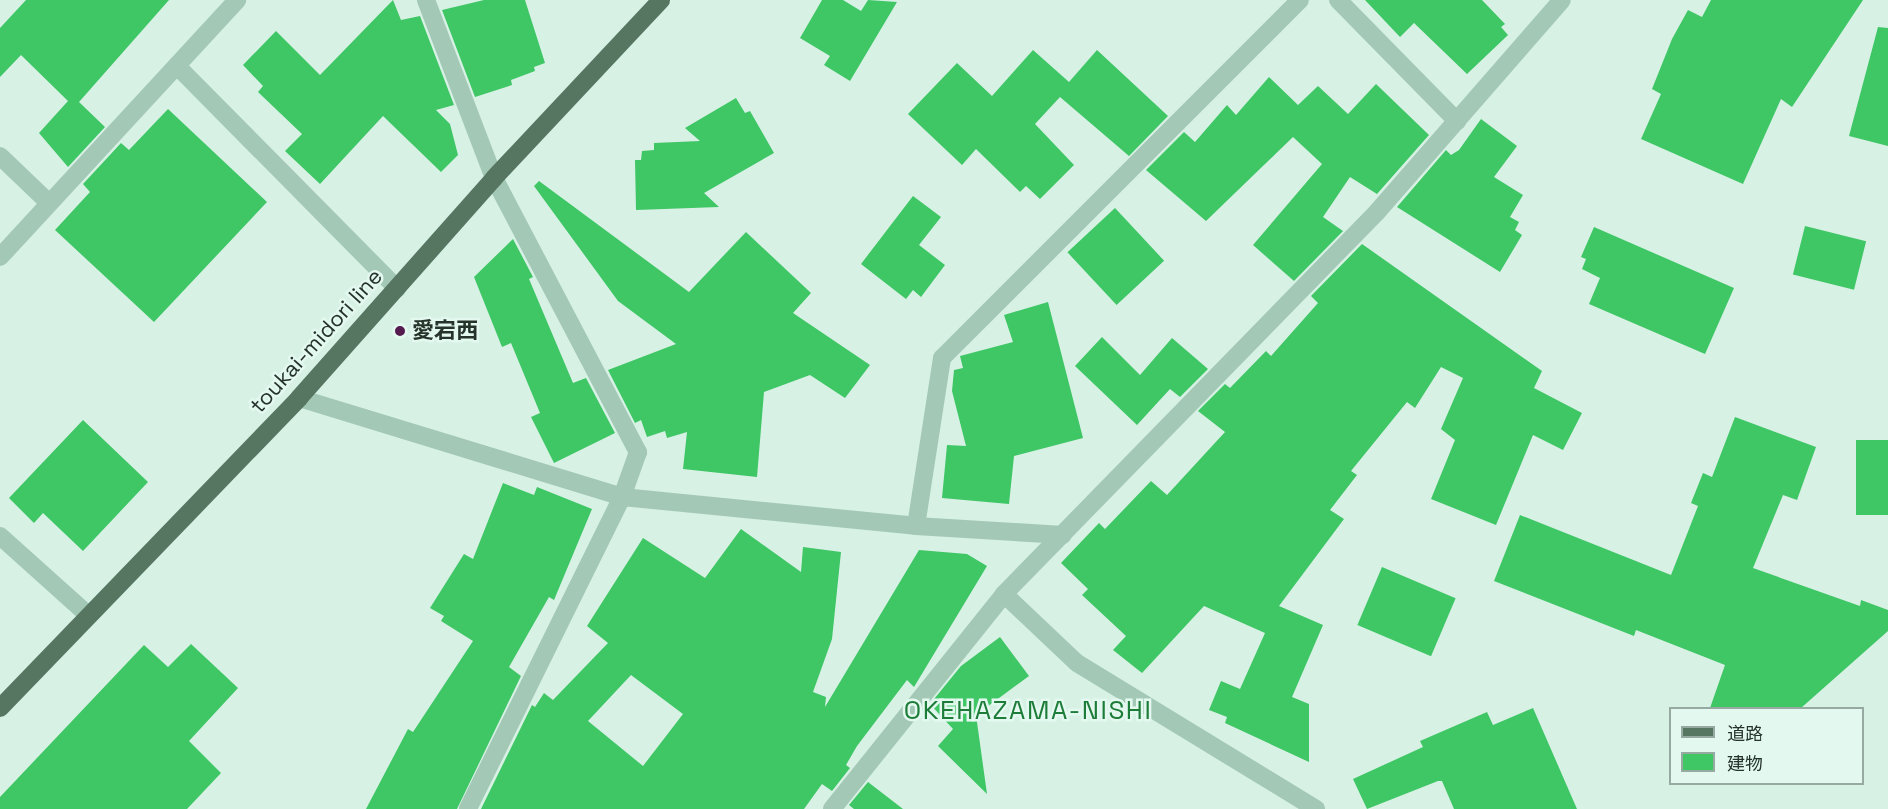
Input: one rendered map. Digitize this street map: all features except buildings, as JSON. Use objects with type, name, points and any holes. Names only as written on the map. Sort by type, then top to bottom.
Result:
[{"type":"main road","name":"toukai-midori line","points":[[0,708],[299,398],[494,178],[661,0]]},
{"type":"street","points":[[426,0],[494,178],[638,452],[622,497],[468,809]]},
{"type":"street","points":[[916,526],[942,358],[1300,0]]},
{"type":"street","points":[[1338,0],[1457,121]]},
{"type":"street","points":[[832,809],[1004,594],[1377,212],[1563,1]]},
{"type":"street","points":[[0,257],[177,66],[227,4]]},
{"type":"street","points":[[177,66],[397,288]]},
{"type":"street","points":[[0,156],[49,204]]},
{"type":"street","points":[[299,398],[622,497],[916,526],[1063,536]]},
{"type":"street","points":[[0,536],[88,615]]},
{"type":"street","points":[[1004,594],[1077,663],[1316,809]]},
{"type":"place","name":"愛宕西","points":[[400,331]]},
{"type":"district","name":"OKEHAZAMA-NISHI","points":[[1028,711]]}]
